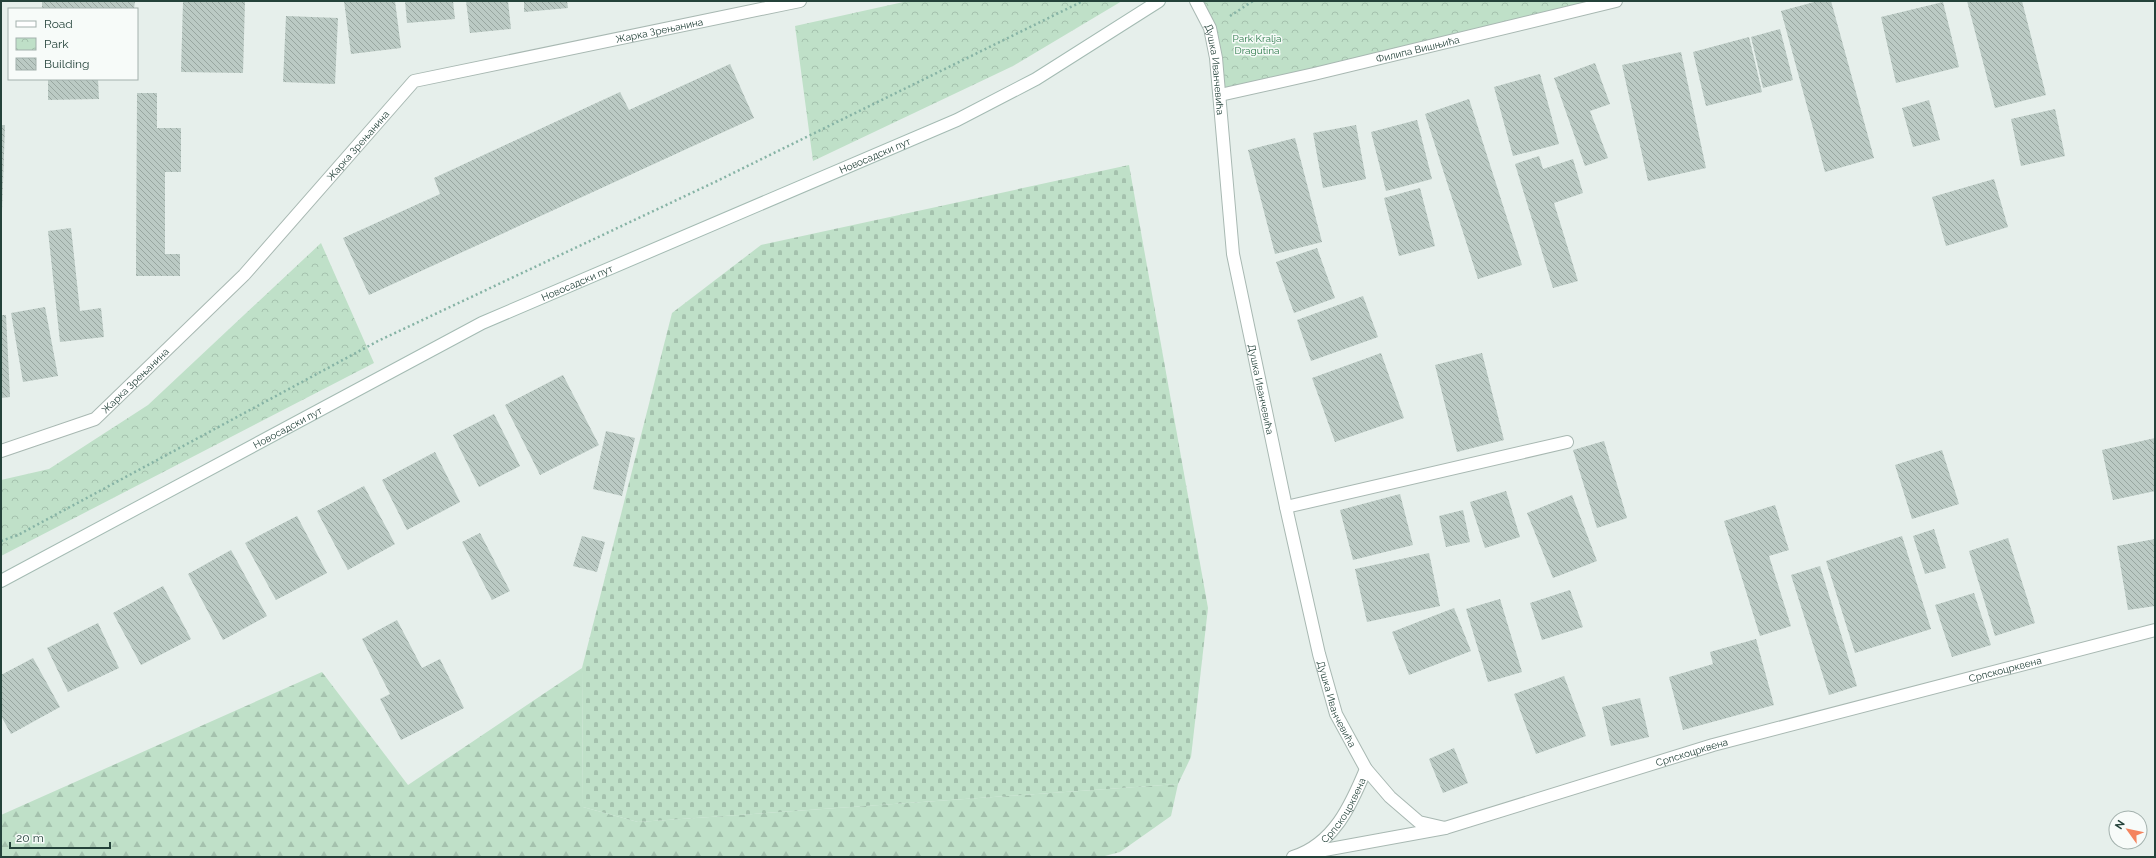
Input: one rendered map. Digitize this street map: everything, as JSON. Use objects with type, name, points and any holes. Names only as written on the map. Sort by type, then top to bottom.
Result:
[{"type":"street","name":"Жарка Зрењанина","points":[[1,451],[95,419],[244,275],[414,81],[800,1]]},
{"type":"street","name":"Новосадски пут","points":[[1,581],[482,323],[957,120],[1036,79],[1159,1]]},
{"type":"street","name":"Душка Иванчевића","points":[[1196,1],[1210,28],[1220,95],[1233,254],[1286,507],[1319,654],[1336,714],[1366,769]]},
{"type":"street","name":"Филипа Вишњића","points":[[1220,95],[1321,73],[1616,1]]},
{"type":"street","points":[[1286,507],[1567,442]]},
{"type":"street","name":"Српскоцрквена","points":[[1297,856],[1324,841],[1350,807],[1366,769],[1390,797],[1419,822],[1445,828],[1713,745],[2155,630]]},
{"type":"street","points":[[1297,856],[1445,828]]},
{"type":"path","points":[[1,541],[24,531],[378,341],[717,181],[1083,1]]},
{"type":"green space","points":[[908,1],[1122,1],[1013,66],[813,161],[795,26]]},
{"type":"green space","name":"Park Kralja Dragutina","points":[[1196,1],[1616,1],[1220,95],[1216,58]]},
{"type":"green space","points":[[1129,165],[1208,608],[1191,757],[1178,784],[638,822],[583,807],[582,668],[672,313],[761,245]]},
{"type":"green space","points":[[321,243],[374,363],[1,556],[1,480],[49,469],[148,405]]},
{"type":"green space","points":[[582,668],[583,807],[638,822],[1178,784],[1171,816],[1120,852],[1101,857],[1,857],[1,815],[322,672],[408,785]]},
{"type":"building","points":[[42,1],[135,1],[134,8],[42,8]]},
{"type":"building","points":[[183,1],[245,1],[243,73],[181,72]]},
{"type":"building","points":[[344,1],[395,1],[401,48],[351,54]]},
{"type":"building","points":[[405,1],[453,1],[455,19],[407,23]]},
{"type":"building","points":[[466,1],[508,1],[511,29],[470,33]]},
{"type":"building","points":[[524,1],[567,1],[568,8],[524,12]]},
{"type":"building","points":[[1818,1],[1831,1],[1874,158],[1825,172],[1781,11]]},
{"type":"building","points":[[1967,1],[2022,1],[2046,95],[1995,108]]},
{"type":"building","points":[[1943,2],[1959,67],[1896,83],[1881,17]]},
{"type":"building","points":[[286,16],[338,18],[335,84],[283,82]]},
{"type":"building","points":[[1780,29],[1793,80],[1763,88],[1751,37]]},
{"type":"building","points":[[1749,37],[1762,92],[1706,106],[1693,52]]},
{"type":"building","points":[[1681,52],[1706,168],[1648,181],[1622,65]]},
{"type":"building","points":[[1595,63],[1610,104],[1590,111],[1608,158],[1585,166],[1554,78]]},
{"type":"building","points":[[730,64],[754,118],[369,295],[343,238],[440,194],[434,178],[620,92],[629,110]]},
{"type":"building","points":[[1540,74],[1559,144],[1513,156],[1494,87]]},
{"type":"building","points":[[48,80],[98,80],[99,99],[48,100]]},
{"type":"building","points":[[137,93],[157,93],[157,128],[181,128],[181,172],[165,172],[165,254],[180,254],[180,276],[136,276]]},
{"type":"building","points":[[1469,99],[1522,265],[1478,279],[1425,114]]},
{"type":"building","points":[[1929,100],[1940,140],[1913,147],[1902,108]]},
{"type":"building","points":[[2055,109],[2065,156],[2021,166],[2011,119]]},
{"type":"building","points":[[1417,120],[1432,179],[1386,191],[1371,132]]},
{"type":"building","points":[[1,125],[5,125],[2,212],[1,212]]},
{"type":"building","points":[[1356,125],[1366,179],[1323,188],[1313,133]]},
{"type":"building","points":[[1295,138],[1322,242],[1275,254],[1248,150]]},
{"type":"building","points":[[1539,156],[1543,169],[1573,159],[1583,193],[1554,203],[1578,281],[1553,288],[1515,164]]},
{"type":"building","points":[[1994,179],[2008,227],[1946,246],[1932,197]]},
{"type":"building","points":[[1420,188],[1435,246],[1399,256],[1384,198]]},
{"type":"building","points":[[71,228],[80,311],[101,308],[104,337],[60,342],[48,231]]},
{"type":"building","points":[[1317,248],[1335,298],[1294,313],[1276,262]]},
{"type":"building","points":[[1363,296],[1378,337],[1311,361],[1297,320]]},
{"type":"building","points":[[45,307],[58,376],[23,382],[11,313]]},
{"type":"building","points":[[1,315],[6,315],[10,397],[1,398]]},
{"type":"building","points":[[1381,353],[1404,418],[1335,442],[1312,378]]},
{"type":"building","points":[[1482,353],[1504,440],[1457,452],[1435,365]]},
{"type":"building","points":[[563,375],[599,445],[540,475],[505,405]]},
{"type":"building","points":[[494,414],[520,466],[479,487],[453,435]]},
{"type":"building","points":[[606,431],[635,438],[622,496],[593,489]]},
{"type":"building","points":[[2155,438],[2155,491],[2113,500],[2102,450]]},
{"type":"building","points":[[1604,441],[1627,518],[1597,528],[1573,450]]},
{"type":"building","points":[[1942,450],[1959,504],[1912,519],[1895,465]]},
{"type":"building","points":[[435,452],[460,502],[407,530],[382,480]]},
{"type":"building","points":[[364,486],[395,544],[348,570],[317,511]]},
{"type":"building","points":[[1506,491],[1520,537],[1485,548],[1470,502]]},
{"type":"building","points":[[1400,494],[1413,545],[1353,560],[1340,510]]},
{"type":"building","points":[[1572,495],[1597,561],[1553,578],[1527,513]]},
{"type":"building","points":[[1775,505],[1789,550],[1769,556],[1791,626],[1760,636],[1724,521]]},
{"type":"building","points":[[1463,510],[1470,542],[1446,547],[1439,516]]},
{"type":"building","points":[[297,516],[327,573],[276,600],[245,543]]},
{"type":"building","points":[[1934,529],[1946,568],[1925,574],[1913,536]]},
{"type":"building","points":[[480,533],[510,591],[492,600],[462,542]]},
{"type":"building","points":[[582,536],[605,542],[597,572],[573,566]]},
{"type":"building","points":[[1902,536],[1931,629],[1855,653],[1826,561]]},
{"type":"building","points":[[2008,538],[2035,623],[1995,636],[1969,551]]},
{"type":"building","points":[[2155,539],[2155,606],[2128,610],[2117,546]]},
{"type":"building","points":[[231,550],[267,616],[223,640],[188,574]]},
{"type":"building","points":[[1429,553],[1440,606],[1367,622],[1355,569]]},
{"type":"building","points":[[1820,566],[1857,686],[1829,695],[1791,575]]},
{"type":"building","points":[[163,586],[191,639],[141,665],[113,613]]},
{"type":"building","points":[[1570,590],[1583,627],[1542,640],[1530,603]]},
{"type":"building","points":[[1974,593],[1991,645],[1952,657],[1935,605]]},
{"type":"building","points":[[1500,599],[1522,672],[1488,682],[1466,609]]},
{"type":"building","points":[[1454,608],[1471,651],[1409,675],[1392,632]]},
{"type":"building","points":[[397,620],[422,668],[440,659],[464,708],[401,740],[380,699],[390,694],[362,639]]},
{"type":"building","points":[[98,623],[119,668],[68,692],[47,648]]},
{"type":"building","points":[[1756,639],[1774,705],[1683,730],[1669,677],[1713,664],[1710,652]]},
{"type":"building","points":[[33,658],[60,707],[11,734],[1,716],[1,675]]},
{"type":"building","points":[[1564,676],[1586,736],[1536,754],[1514,694]]},
{"type":"building","points":[[1640,698],[1649,737],[1611,746],[1602,707]]},
{"type":"building","points":[[1454,748],[1468,783],[1443,793],[1429,759]]}]
